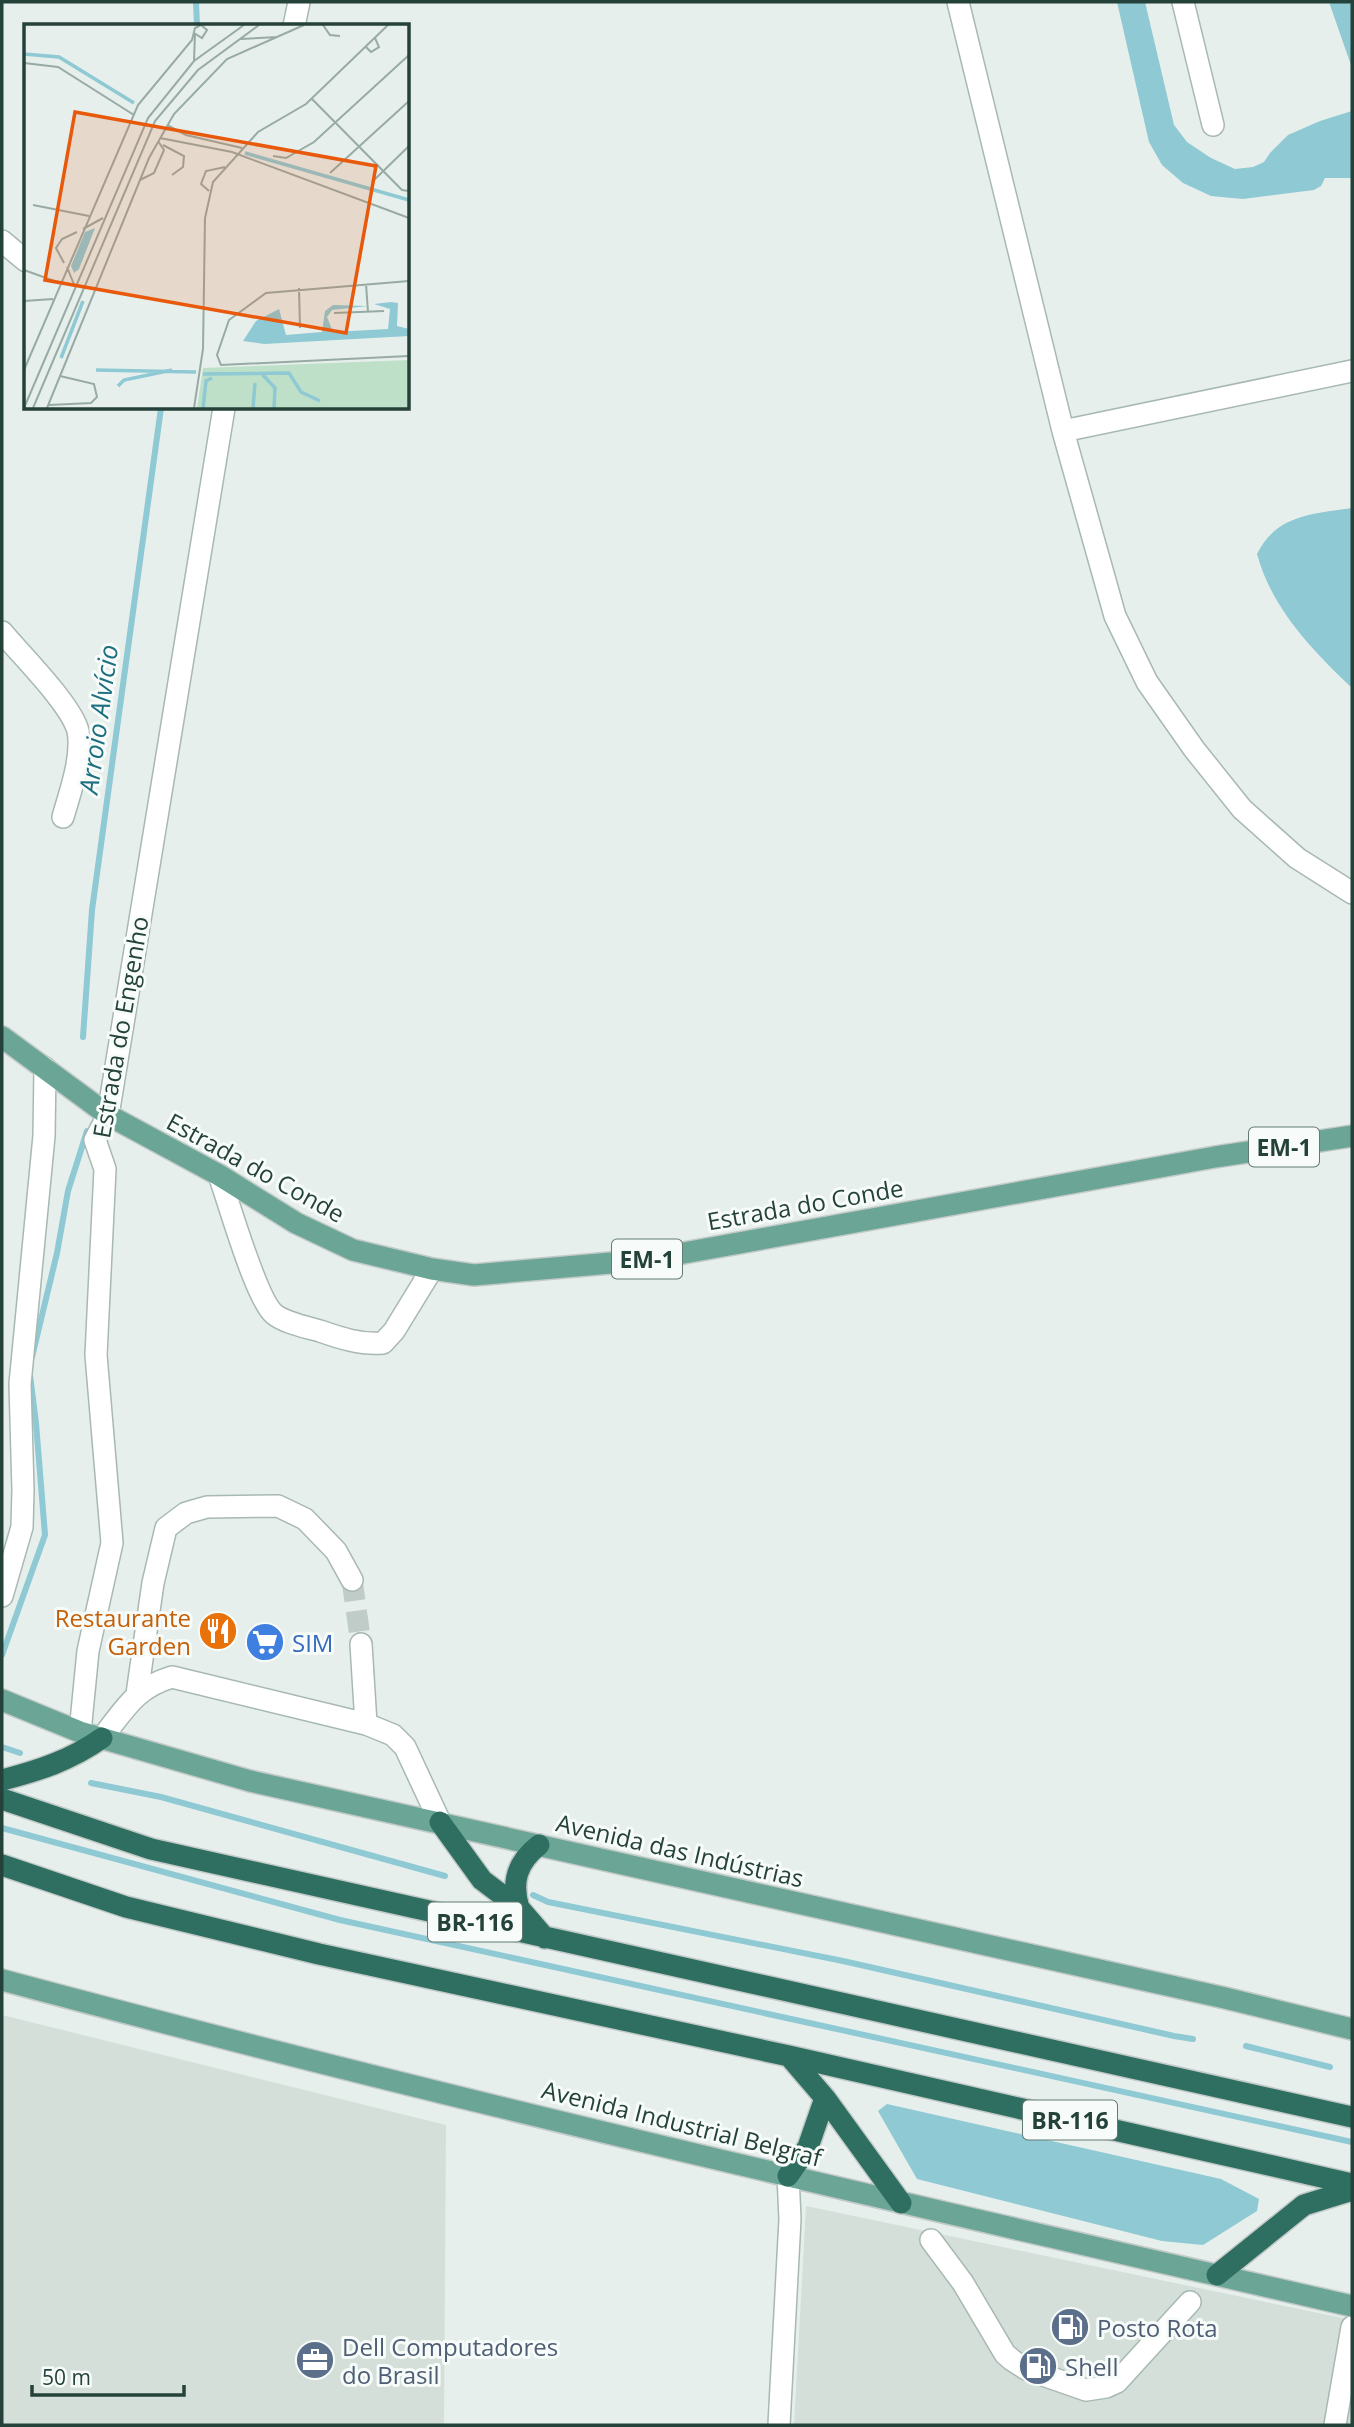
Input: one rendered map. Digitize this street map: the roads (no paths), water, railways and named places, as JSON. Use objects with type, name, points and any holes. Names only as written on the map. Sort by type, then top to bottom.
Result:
[{"type":"highway","points":[[2,1780],[36,1772],[82,1753],[102,1738]]},
{"type":"highway","name":"BR-116","points":[[2,1799],[151,1849],[1352,2117]]},
{"type":"highway","points":[[440,1822],[482,1880],[519,1908],[545,1938]]},
{"type":"highway","points":[[519,1908],[515,1894],[517,1873],[528,1854],[539,1845]]},
{"type":"highway","name":"BR-116","points":[[2,1866],[126,1907],[319,1954],[789,2056],[1352,2184]]},
{"type":"highway","points":[[789,2056],[825,2098],[901,2203]]},
{"type":"highway","points":[[788,2176],[808,2147],[825,2098]]},
{"type":"highway","points":[[1217,2275],[1304,2205],[1352,2190]]},
{"type":"main road","name":"EM-1","points":[[2,1037],[52,1073]]},
{"type":"main road","name":"Estrada do Conde","points":[[52,1073],[108,1115],[219,1175],[296,1223],[353,1251],[432,1269],[474,1275],[645,1260],[1201,1159],[1352,1136]]},
{"type":"main road","name":"Avenida das Indústrias","points":[[2,1700],[80,1732],[250,1781],[1225,1998],[1352,2029]]},
{"type":"main road","name":"Avenida Industrial Belgraf","points":[[2,1980],[240,2044],[901,2203],[1352,2306]]},
{"type":"street","points":[[294,24],[299,2]]},
{"type":"street","points":[[958,2],[1063,431],[1115,616],[1147,682],[1241,809],[1297,858],[1352,893]]},
{"type":"street","points":[[1183,2],[1213,125]]},
{"type":"street","points":[[2,241],[24,259]]},
{"type":"street","points":[[1063,431],[1352,371]]},
{"type":"street","name":"Estrada do Engenho","points":[[80,1732],[88,1651],[112,1543],[96,1355],[105,1169],[95,1140],[108,1115],[224,410]]},
{"type":"street","points":[[2,632],[67,709],[78,732],[77,766],[63,817]]},
{"type":"street","points":[[2,1596],[22,1527],[20,1384],[52,1073]]},
{"type":"street","points":[[219,1175],[256,1282],[266,1306],[276,1317],[338,1337],[370,1344],[383,1343],[394,1331],[432,1269]]},
{"type":"street","points":[[136,1694],[153,1583],[166,1528],[186,1513],[207,1507],[278,1506],[305,1519],[336,1551],[352,1580]]},
{"type":"street","points":[[361,1644],[366,1724]]},
{"type":"street","points":[[102,1738],[136,1694],[155,1682],[172,1676],[366,1724],[393,1735],[405,1747],[440,1822]]},
{"type":"street","points":[[779,2425],[790,2219],[788,2176]]},
{"type":"street","points":[[931,2241],[963,2283],[1005,2354],[1026,2369],[1086,2389],[1106,2387],[1117,2382],[1190,2302]]},
{"type":"street","points":[[1335,2425],[1352,2327]]},
{"type":"water","points":[[1117,2],[1145,2],[1174,125],[1187,142],[1211,158],[1235,169],[1253,167],[1264,162],[1288,135],[1352,111],[1352,178],[1325,178],[1321,186],[1314,190],[1243,199],[1211,196],[1183,183],[1162,165],[1149,142]]},
{"type":"water","points":[[1329,2],[1352,2],[1352,68]]},
{"type":"water","points":[[1352,508],[1352,688],[1322,659],[1283,611],[1257,554],[1274,531],[1285,524],[1309,515]]},
{"type":"water","points":[[887,2104],[1221,2179],[1259,2199],[1257,2211],[1203,2245],[1162,2241],[917,2179],[878,2111]]},
{"type":"waterway","name":"Arroio Alvício","points":[[196,2],[197,24]]},
{"type":"waterway","name":"Arroio Alvício","points":[[83,1037],[92,910],[161,410]]},
{"type":"waterway","name":"Arroio Alvício","points":[[32,1357],[57,1253],[68,1191],[87,1131]]},
{"type":"waterway","name":"Arroio Alvício","points":[[2,1655],[45,1535],[30,1375]]},
{"type":"waterway","points":[[2,1747],[20,1753]]},
{"type":"waterway","points":[[91,1783],[161,1797],[445,1876]]},
{"type":"waterway","points":[[2,1828],[340,1920],[1352,2142]]},
{"type":"waterway","points":[[533,1895],[548,1902],[843,1961],[1193,2039]]},
{"type":"waterway","points":[[1246,2046],[1330,2067]]},
{"type":"tunnel","points":[[352,1580],[361,1644]]},
{"type":"place","name":"Restaurante Garden","points":[[218,1631]]},
{"type":"place","name":"SIM","points":[[265,1642]]},
{"type":"place","name":"Posto Rota","points":[[1070,2327]]},
{"type":"place","name":"Dell Computadores do Brasil","points":[[315,2360]]},
{"type":"place","name":"Shell","points":[[1038,2366]]}]
